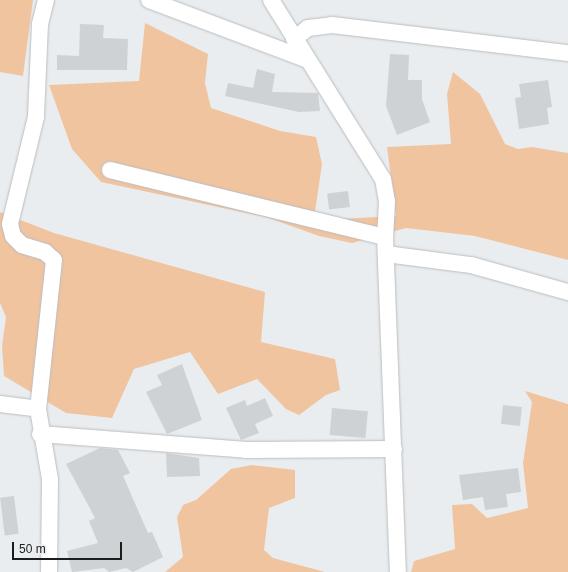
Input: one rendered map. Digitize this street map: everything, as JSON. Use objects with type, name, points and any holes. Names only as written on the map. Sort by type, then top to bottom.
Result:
[{"type":"street","points":[[46,0],[40,24],[36,117],[10,224],[13,236],[22,245],[45,252],[54,260],[38,409],[40,434],[50,479],[49,572]]},
{"type":"street","points":[[149,0],[305,59]]},
{"type":"street","points":[[271,0],[305,59],[383,179],[387,201],[385,236],[398,572]]},
{"type":"street","points":[[294,39],[308,28],[332,25],[568,53]]},
{"type":"street","points":[[110,170],[385,236]]},
{"type":"street","points":[[386,254],[484,268],[568,292]]},
{"type":"street","points":[[0,404],[38,409]]},
{"type":"street","points":[[40,434],[246,450],[394,449]]},
{"type":"shaded area","points":[[0,0],[33,0],[23,76],[0,72]]},
{"type":"shaded area","points":[[145,23],[208,54],[205,83],[211,108],[280,131],[316,137],[322,164],[315,212],[338,219],[396,216],[387,147],[451,144],[447,94],[453,72],[480,94],[505,144],[518,149],[532,147],[568,153],[568,260],[475,236],[406,228],[352,243],[319,236],[266,217],[101,182],[72,149],[49,85],[139,81]]},
{"type":"shaded area","points":[[0,212],[54,233],[265,292],[261,342],[335,359],[340,390],[326,395],[299,415],[286,409],[257,379],[218,394],[190,352],[134,369],[112,418],[66,413],[4,376],[2,346],[6,317],[0,303]]},
{"type":"shaded area","points":[[525,391],[568,404],[568,572],[411,572],[414,561],[455,549],[452,505],[472,504],[487,518],[528,508],[523,463],[532,402]]},
{"type":"shaded area","points":[[252,465],[295,470],[295,498],[269,508],[264,550],[273,558],[325,572],[165,572],[183,557],[177,517],[183,505],[196,500],[231,469]]},
{"type":"building","points":[[80,24],[104,25],[103,38],[128,39],[127,70],[57,70],[57,55],[79,56]]},
{"type":"building","points":[[390,54],[409,55],[408,80],[422,80],[422,99],[430,122],[397,135],[386,106]]},
{"type":"building","points":[[257,69],[275,74],[272,92],[318,93],[320,111],[299,112],[225,96],[228,83],[253,88]]},
{"type":"building","points":[[548,80],[552,107],[547,108],[549,124],[519,129],[515,98],[521,97],[519,84]]},
{"type":"building","points":[[348,191],[350,207],[329,209],[327,194]]},
{"type":"building","points":[[182,364],[202,420],[167,434],[146,392],[162,385],[157,375]]},
{"type":"building","points":[[265,398],[273,416],[255,424],[259,433],[241,440],[226,408],[245,400],[247,406]]},
{"type":"building","points":[[503,405],[522,407],[520,426],[501,424]]},
{"type":"building","points":[[332,408],[368,411],[366,438],[330,435]]},
{"type":"building","points":[[100,448],[118,450],[130,473],[123,476],[148,533],[152,532],[163,557],[133,572],[126,568],[109,572],[104,568],[72,572],[67,551],[98,543],[89,521],[95,518],[66,464]]},
{"type":"building","points":[[166,453],[199,458],[200,476],[167,477]]},
{"type":"building","points":[[518,468],[521,492],[506,494],[508,507],[485,510],[483,497],[463,500],[459,475]]},
{"type":"building","points":[[14,496],[19,534],[5,535],[0,498]]}]
